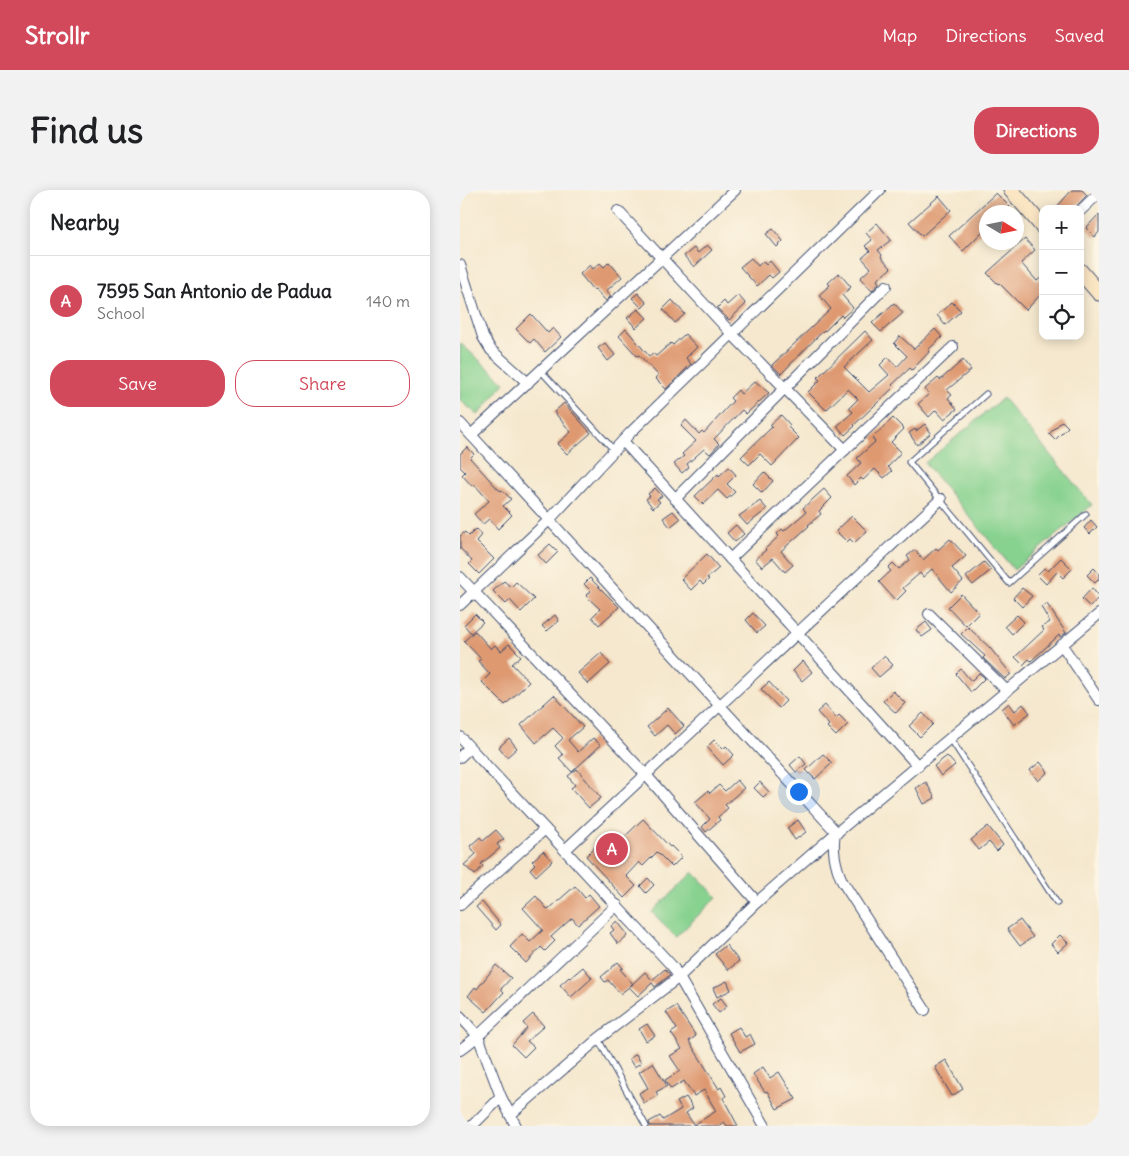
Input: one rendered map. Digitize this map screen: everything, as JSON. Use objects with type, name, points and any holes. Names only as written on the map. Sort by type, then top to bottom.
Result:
[{"type":"street","points":[[471,435],[735,190]]},
{"type":"street","points":[[460,605],[549,520],[622,441],[880,190]]},
{"type":"street","points":[[1011,190],[1039,222]]},
{"type":"street","points":[[1084,207],[1099,193]]},
{"type":"street","points":[[618,211],[732,334],[845,450]]},
{"type":"street","points":[[460,265],[483,337],[491,350],[528,383]]},
{"type":"street","points":[[1084,276],[1099,293]]},
{"type":"street","points":[[675,499],[886,286]]},
{"type":"street","points":[[730,560],[953,347]]},
{"type":"street","points":[[460,423],[836,834]]},
{"type":"street","points":[[622,441],[918,766]]},
{"type":"street","points":[[565,850],[940,500]]},
{"type":"street","points":[[460,577],[646,775],[757,902]]},
{"type":"street","points":[[929,614],[1007,690]]},
{"type":"street","points":[[510,1115],[598,1040],[679,976],[757,902],[1099,614]]},
{"type":"street","points":[[1062,645],[1099,700]]},
{"type":"street","points":[[460,738],[673,967],[765,1126]]},
{"type":"street","points":[[460,757],[470,748]]},
{"type":"street","points":[[460,906],[545,830]]},
{"type":"street","points":[[836,834],[834,846],[836,862],[842,881],[925,1010]]},
{"type":"street","points":[[460,1050],[478,1036],[617,905]]},
{"type":"street","points":[[460,1016],[478,1036],[501,1097],[516,1126]]},
{"type":"street","points":[[472,1126],[501,1097]]},
{"type":"lane","points":[[541,371],[614,450]]},
{"type":"lane","points":[[986,394],[909,462],[940,500],[1009,582],[1086,514]]},
{"type":"lane","points":[[950,738],[1057,903]]},
{"type":"lane","points":[[598,1040],[646,1126]]},
{"type":"green space","points":[[460,343],[505,383],[478,415],[460,400]]},
{"type":"green space","points":[[1003,398],[1092,505],[1014,570],[925,463]]},
{"type":"green space","points":[[693,872],[717,897],[676,937],[652,912]]},
{"type":"building","points":[[1072,190],[1082,190],[1087,195],[1078,205],[1059,205]]},
{"type":"building","points":[[996,193],[1008,205],[983,205]]},
{"type":"building","points":[[939,196],[951,210],[922,236],[909,222]]},
{"type":"building","points":[[979,209],[979,235],[963,251],[949,236]]},
{"type":"building","points":[[1099,214],[1099,232],[1095,237],[1086,228]]},
{"type":"building","points":[[877,223],[891,240],[878,250],[882,255],[881,257],[891,268],[877,280],[879,283],[872,291],[860,278],[871,268],[862,258],[870,251],[865,246],[872,240],[866,233]]},
{"type":"building","points":[[773,229],[783,241],[777,247],[766,234]]},
{"type":"building","points":[[1024,240],[1035,250],[1021,263],[1037,281],[1039,279],[1039,296],[1026,310],[987,273],[1013,250],[1024,250]]},
{"type":"building","points":[[707,245],[712,250],[694,267],[684,256],[694,248],[698,253]]},
{"type":"building","points":[[751,258],[758,266],[763,261],[766,265],[770,261],[779,272],[772,278],[769,275],[757,286],[740,267]]},
{"type":"building","points":[[609,262],[622,277],[606,291],[611,296],[606,301],[595,289],[593,290],[580,274],[590,265],[593,269],[600,263],[604,267]]},
{"type":"building","points":[[839,273],[851,287],[842,295],[853,308],[843,317],[841,315],[824,330],[781,374],[772,365],[831,309],[819,295]]},
{"type":"building","points":[[638,293],[647,303],[642,308],[632,298]]},
{"type":"building","points":[[738,295],[746,304],[729,320],[717,308],[724,301],[727,305]]},
{"type":"building","points":[[672,300],[685,314],[675,323],[663,309]]},
{"type":"building","points":[[952,302],[961,311],[945,325],[937,315]]},
{"type":"building","points":[[894,303],[903,313],[881,332],[872,323]]},
{"type":"building","points":[[638,309],[647,318],[636,328],[627,318]]},
{"type":"building","points":[[531,314],[548,333],[553,328],[561,337],[545,352],[534,339],[530,343],[516,329]]},
{"type":"building","points":[[626,329],[649,356],[653,353],[656,356],[671,343],[673,345],[685,334],[697,347],[686,358],[691,364],[666,389],[655,378],[658,375],[619,336]]},
{"type":"building","points":[[935,329],[942,337],[928,350],[930,351],[912,370],[910,368],[892,385],[894,387],[845,435],[837,426],[853,412],[849,408],[858,399],[848,389],[826,410],[808,392],[820,380],[817,378],[865,331],[873,340],[844,367],[869,392],[889,375],[880,365],[888,357],[897,367],[907,356],[894,343],[900,336],[914,349]]},
{"type":"building","points":[[605,343],[615,355],[608,361],[598,348]]},
{"type":"building","points":[[963,360],[971,370],[947,390],[952,395],[948,398],[957,409],[944,419],[936,410],[929,417],[918,404],[929,394],[925,389],[938,378],[940,380]]},
{"type":"building","points":[[755,381],[769,393],[746,414],[742,410],[714,439],[719,444],[712,452],[710,454],[704,449],[687,464],[689,467],[682,473],[674,464],[684,456],[682,454],[696,441],[681,426],[686,420],[699,434],[702,431],[704,433],[733,401],[730,398],[738,390],[741,394]]},
{"type":"building","points":[[564,403],[591,433],[567,454],[557,444],[571,432],[554,412]]},
{"type":"building","points":[[781,415],[790,425],[788,427],[799,438],[772,466],[760,454],[749,465],[741,457],[772,427],[770,425]]},
{"type":"building","points":[[893,418],[904,429],[891,442],[901,452],[888,467],[892,471],[884,478],[875,469],[854,485],[847,476],[861,463],[857,458],[875,442],[872,438]]},
{"type":"building","points":[[1062,421],[1068,427],[1055,440],[1049,434]]},
{"type":"building","points":[[925,424],[931,433],[917,445],[909,433],[915,429],[916,431]]},
{"type":"building","points":[[467,447],[474,454],[470,458],[498,489],[502,490],[511,499],[503,506],[512,515],[498,529],[489,519],[483,524],[474,514],[489,501],[474,484],[472,486],[462,475],[465,472],[460,467],[460,454]]},
{"type":"building","points":[[729,467],[736,475],[727,484],[735,492],[727,499],[718,490],[703,504],[695,496],[718,474],[719,476]]},
{"type":"building","points":[[764,472],[773,481],[762,493],[753,484]]},
{"type":"building","points":[[655,488],[662,496],[657,499],[660,502],[653,508],[646,499],[650,496],[648,494]]},
{"type":"building","points":[[824,489],[832,498],[819,511],[821,514],[781,551],[793,565],[785,572],[773,558],[762,567],[755,559],[779,536],[777,534],[782,529],[784,531],[806,512],[803,508]]},
{"type":"building","points":[[760,501],[767,509],[747,525],[739,516]]},
{"type":"building","points":[[673,511],[680,519],[670,527],[663,518]]},
{"type":"building","points":[[852,516],[867,531],[854,543],[850,539],[847,542],[836,531]]},
{"type":"building","points":[[1091,520],[1097,527],[1090,534],[1084,528]]},
{"type":"building","points":[[736,525],[744,534],[735,542],[727,533]]},
{"type":"building","points":[[476,529],[481,535],[476,541],[494,559],[479,574],[469,564],[472,561],[460,548],[460,536],[465,532],[469,536]]},
{"type":"building","points":[[950,539],[966,556],[952,568],[963,581],[951,592],[932,569],[923,577],[920,573],[903,588],[906,591],[896,601],[879,582],[891,571],[888,568],[893,563],[899,569],[910,560],[907,556],[915,550],[923,560]]},
{"type":"building","points":[[550,544],[558,552],[546,564],[538,555]]},
{"type":"building","points":[[707,554],[719,568],[707,578],[709,579],[703,585],[700,581],[691,590],[681,579]]},
{"type":"building","points":[[1061,558],[1072,569],[1063,578],[1057,572],[1046,584],[1037,575],[1044,568],[1048,571]]},
{"type":"building","points":[[984,562],[991,570],[973,585],[966,577]]},
{"type":"building","points":[[1094,568],[1099,574],[1099,579],[1095,583],[1087,575]]},
{"type":"building","points":[[590,578],[619,607],[599,625],[592,617],[600,609],[586,596],[591,591],[584,584]]},
{"type":"building","points":[[504,581],[511,587],[516,582],[534,599],[521,612],[510,600],[506,604],[493,591]]},
{"type":"building","points":[[1022,588],[1032,596],[1022,607],[1013,598]]},
{"type":"building","points":[[1092,588],[1099,597],[1090,607],[1082,599]]},
{"type":"building","points":[[961,594],[979,613],[966,626],[948,607]]},
{"type":"building","points":[[1047,604],[1066,633],[1060,637],[1059,635],[1031,661],[1029,659],[1023,665],[1015,657],[1044,630],[1042,627],[1050,622],[1041,607]]},
{"type":"building","points":[[753,613],[765,626],[757,633],[746,620]]},
{"type":"building","points":[[475,614],[483,622],[471,633],[464,625]]},
{"type":"building","points":[[555,615],[559,621],[547,631],[542,626]]},
{"type":"building","points":[[1017,615],[1024,622],[1012,634],[1005,626]]},
{"type":"building","points":[[926,622],[932,630],[922,637],[916,630]]},
{"type":"building","points":[[968,627],[990,648],[1011,674],[1005,679],[983,658],[985,656],[961,634]]},
{"type":"building","points":[[475,631],[491,649],[495,645],[501,651],[509,644],[521,656],[512,664],[529,682],[505,705],[482,682],[490,674],[478,661],[481,659],[464,641]]},
{"type":"building","points":[[601,653],[610,664],[588,684],[578,673]]},
{"type":"building","points":[[884,656],[893,665],[879,677],[871,668]]},
{"type":"building","points":[[803,661],[812,672],[802,681],[793,671]]},
{"type":"building","points":[[961,669],[971,681],[979,673],[985,678],[971,692],[956,674]]},
{"type":"building","points":[[769,682],[786,701],[779,708],[761,689]]},
{"type":"building","points":[[893,691],[905,703],[896,713],[883,701]]},
{"type":"building","points":[[554,695],[583,727],[568,740],[578,752],[593,738],[601,745],[572,772],[559,758],[563,755],[555,746],[563,738],[553,728],[536,743],[521,725]]},
{"type":"building","points":[[1009,703],[1015,711],[1023,704],[1030,713],[1014,725],[1002,709]]},
{"type":"building","points":[[825,705],[836,718],[839,715],[848,724],[836,736],[817,712]]},
{"type":"building","points":[[668,708],[684,726],[675,734],[667,725],[655,736],[647,727]]},
{"type":"building","points":[[923,713],[933,724],[920,737],[909,726]]},
{"type":"building","points":[[509,738],[517,748],[507,757],[499,747]]},
{"type":"building","points":[[714,740],[723,749],[726,746],[734,755],[723,765],[707,747]]},
{"type":"building","points":[[823,754],[832,763],[815,779],[806,770]]},
{"type":"building","points":[[800,756],[806,764],[796,772],[790,765]]},
{"type":"building","points":[[947,756],[955,765],[941,776],[934,766]]},
{"type":"building","points":[[1040,762],[1048,772],[1038,781],[1030,770]]},
{"type":"building","points":[[577,769],[601,798],[589,808],[571,788],[575,785],[568,776]]},
{"type":"building","points":[[737,780],[744,788],[725,805],[728,808],[718,817],[720,820],[706,832],[702,827],[710,819],[695,802],[719,785],[725,791]]},
{"type":"building","points":[[760,782],[769,792],[763,797],[754,788]]},
{"type":"building","points":[[926,782],[935,798],[924,804],[916,788]]},
{"type":"building","points":[[643,819],[682,857],[672,867],[657,852],[643,866],[639,862],[626,876],[636,886],[624,898],[586,856],[606,836],[615,846]]},
{"type":"building","points":[[798,820],[806,832],[795,840],[787,828]]},
{"type":"building","points":[[988,826],[1003,845],[997,851],[989,842],[979,850],[971,840]]},
{"type":"building","points":[[496,830],[504,839],[497,844],[500,848],[481,864],[483,866],[475,875],[464,865],[476,854],[470,846],[480,837],[483,841]]},
{"type":"building","points":[[543,851],[552,861],[536,876],[530,869],[535,864],[532,861]]},
{"type":"building","points":[[648,878],[654,885],[646,893],[640,886]]},
{"type":"building","points":[[575,886],[585,898],[589,894],[599,906],[578,925],[572,918],[551,937],[555,941],[545,951],[541,947],[526,963],[510,947],[522,934],[530,942],[543,930],[523,908],[536,896],[548,910]]},
{"type":"building","points":[[482,902],[501,925],[496,930],[476,907]]},
{"type":"building","points":[[1020,920],[1033,937],[1020,946],[1007,929]]},
{"type":"building","points":[[617,921],[628,935],[618,944],[610,933],[614,930],[611,926]]},
{"type":"building","points":[[1060,935],[1068,943],[1058,952],[1051,944]]},
{"type":"building","points":[[726,945],[739,961],[728,970],[715,954]]},
{"type":"building","points":[[618,962],[623,968],[620,969],[633,984],[620,994],[608,980],[605,982],[601,977]]},
{"type":"building","points":[[496,965],[511,978],[501,989],[504,992],[486,1012],[468,996],[475,987],[477,989]]},
{"type":"building","points":[[583,967],[592,978],[571,997],[560,985]]},
{"type":"building","points":[[665,969],[670,975],[655,987],[652,983],[638,996],[629,987],[645,972],[652,980]]},
{"type":"building","points":[[727,981],[731,990],[717,997],[713,988]]},
{"type":"building","points":[[721,998],[727,1006],[719,1013],[712,1004]]},
{"type":"building","points":[[676,1006],[696,1036],[689,1041],[719,1089],[721,1087],[726,1096],[723,1098],[738,1126],[727,1126],[724,1122],[718,1126],[650,1126],[649,1122],[660,1116],[663,1120],[681,1109],[677,1102],[686,1097],[693,1108],[686,1113],[694,1125],[716,1111],[704,1090],[694,1096],[684,1081],[671,1089],[665,1080],[680,1071],[670,1056],[682,1049],[671,1033],[677,1029],[666,1012]]},
{"type":"building","points":[[533,1014],[544,1026],[527,1041],[534,1047],[524,1057],[512,1045],[527,1028],[523,1023]]},
{"type":"building","points":[[647,1024],[655,1036],[646,1041],[639,1029]]},
{"type":"building","points":[[739,1027],[745,1037],[750,1034],[755,1044],[740,1052],[729,1033]]},
{"type":"building","points":[[636,1054],[641,1063],[634,1067],[629,1059]]},
{"type":"building","points":[[946,1060],[963,1089],[952,1096],[935,1067]]},
{"type":"building","points":[[653,1063],[667,1086],[656,1092],[658,1095],[644,1103],[639,1093],[648,1088],[639,1072]]},
{"type":"building","points":[[763,1067],[770,1078],[779,1072],[796,1099],[777,1109],[767,1091],[765,1092],[753,1074]]},
{"type":"place","name":"7595 San Antonio de Padua","points":[[612,849]]}]
